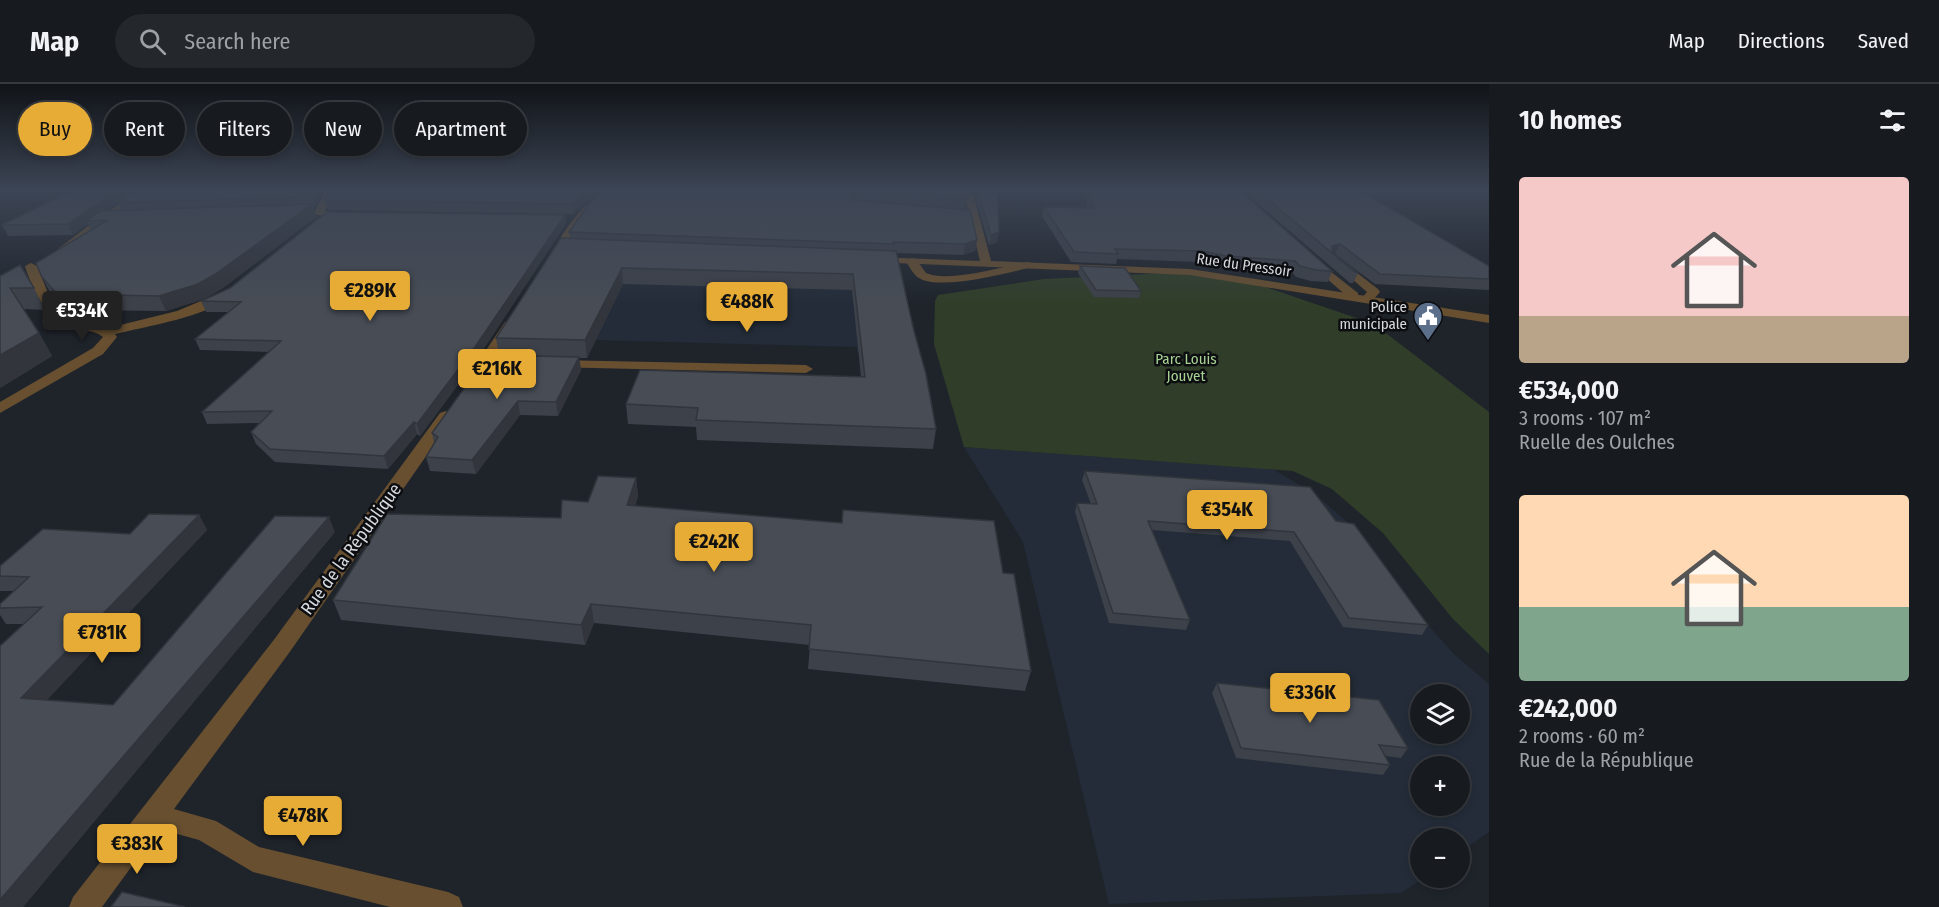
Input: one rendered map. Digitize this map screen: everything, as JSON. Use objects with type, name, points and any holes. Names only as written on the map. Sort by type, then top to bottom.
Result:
[{"type":"street","points":[[55,255],[92,227]]},
{"type":"street","points":[[541,277],[565,248],[567,227]]},
{"type":"street","points":[[976,227],[986,263]]},
{"type":"street","points":[[1305,253],[1354,296]]},
{"type":"street","name":"Rue du Pressoir","points":[[859,259],[1190,272],[1489,319]]},
{"type":"street","points":[[1334,259],[1374,292],[1367,299]]},
{"type":"street","points":[[912,261],[918,272],[927,278],[954,277],[1028,265]]},
{"type":"street","points":[[31,266],[34,278],[52,310],[63,319],[107,332],[177,315],[209,304],[234,288]]},
{"type":"street","name":"Rue de la République","points":[[84,907],[281,647],[462,395],[491,362],[522,305]]},
{"type":"street","points":[[0,408],[98,351],[110,337],[107,332]]},
{"type":"street","points":[[545,364],[806,369]]},
{"type":"street","points":[[153,815],[206,830],[253,859],[448,907]]},
{"type":"shaded area","points":[[608,259],[849,272],[913,354],[857,352],[857,347],[593,340]]},
{"type":"shaded area","points":[[964,447],[1273,469],[1316,495],[1354,528],[1420,616],[1454,654],[1489,684],[1489,832],[1470,845],[1470,828],[1410,828],[1410,887],[1401,893],[1109,904],[1023,542]]},
{"type":"green space","name":"Parc Louis Jouvet","points":[[1190,272],[1242,279],[1374,324],[1489,412],[1489,654],[1453,619],[1383,533],[1332,489],[1293,471],[964,447],[934,344],[935,301],[938,295],[1044,279]]},
{"type":"building","points":[[96,227],[280,227],[198,284],[159,296],[57,294],[42,277],[36,263]]},
{"type":"building","points":[[307,227],[557,227],[475,347],[417,424],[414,422],[384,456],[270,449],[251,432],[272,411],[202,412],[281,341],[195,339],[241,302],[201,301],[230,288]]},
{"type":"building","points":[[572,227],[974,227],[977,240],[965,244],[893,242],[894,244],[569,232]]},
{"type":"building","points":[[989,227],[999,227],[999,232],[991,235]]},
{"type":"building","points":[[1058,227],[1282,227],[1332,271],[1300,266],[1295,261],[1226,256],[1202,251],[1115,249],[1118,254],[1074,252]]},
{"type":"building","points":[[1301,227],[1423,227],[1489,266],[1489,279],[1380,274],[1340,244],[1332,246],[1333,253],[1358,273],[1355,272]]},
{"type":"building","points":[[561,238],[896,251],[926,374],[936,429],[696,420],[698,408],[626,404],[640,370],[865,377],[853,274],[622,268],[585,340],[496,338]]},
{"type":"building","points":[[20,265],[34,288],[10,288],[39,333],[0,355],[0,276]]},
{"type":"building","points":[[1080,266],[1125,268],[1141,291],[1096,290]]},
{"type":"building","points":[[488,355],[579,357],[556,402],[518,401],[472,460],[426,457],[438,437],[432,433]]},
{"type":"building","points":[[1085,471],[1310,487],[1336,521],[1354,524],[1428,625],[1349,618],[1294,532],[1148,521],[1190,620],[1113,613],[1077,503],[1097,504]]},
{"type":"building","points":[[598,476],[636,478],[627,505],[842,523],[843,510],[994,521],[1003,573],[1014,574],[1031,671],[809,649],[811,625],[591,604],[581,625],[333,600],[387,514],[561,518],[562,500],[588,502]]},
{"type":"building","points":[[149,514],[199,515],[21,698],[113,705],[275,516],[329,517],[0,900],[0,646],[42,607],[0,608],[0,604],[29,577],[0,576],[0,566],[43,529],[130,534]]},
{"type":"building","points":[[1217,683],[1379,700],[1408,748],[1379,745],[1390,765],[1241,748]]},
{"type":"building","points":[[122,892],[185,907],[111,907]]},
{"type":"place","name":"Police municipale","points":[[1428,342]]}]
